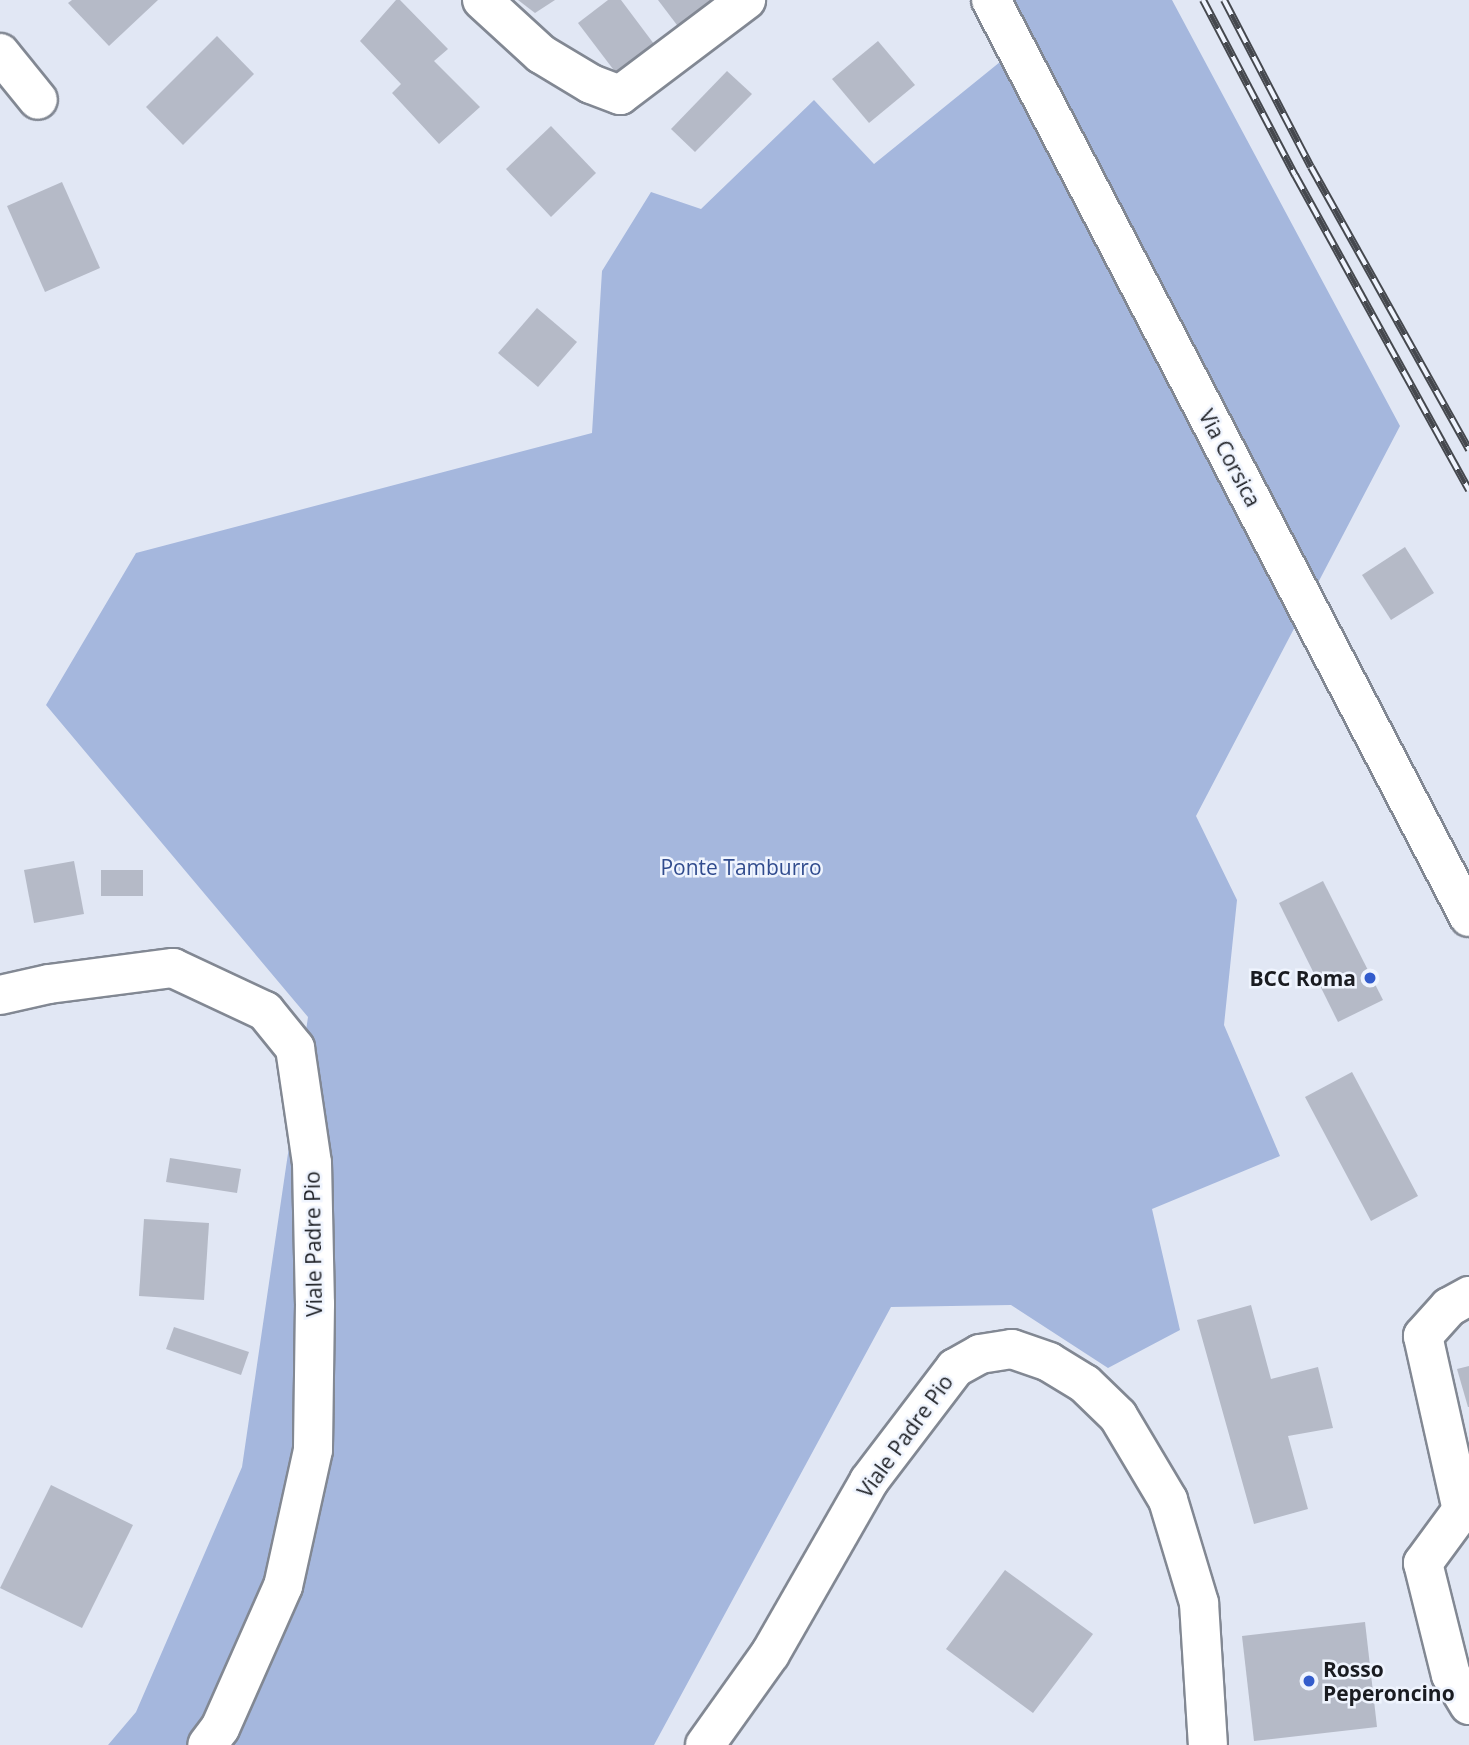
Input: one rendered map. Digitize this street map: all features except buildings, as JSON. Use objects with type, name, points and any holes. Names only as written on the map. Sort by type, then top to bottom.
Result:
[{"type":"street","points":[[482,0],[541,54],[591,83],[620,95],[746,0]]},
{"type":"street","name":"Via Corsica","points":[[991,0],[1469,917]]},
{"type":"street","points":[[0,53],[38,100]]},
{"type":"street","name":"Viale Padre Pio","points":[[0,995],[49,984],[173,968],[265,1011],[295,1048],[312,1163],[315,1304],[313,1450],[283,1586],[220,1728],[207,1745]]},
{"type":"street","points":[[1469,1297],[1449,1307],[1423,1336],[1462,1510],[1423,1563],[1451,1675],[1469,1705]]},
{"type":"street","name":"Viale Padre Pio","points":[[705,1745],[770,1654],[869,1481],[954,1368],[980,1354],[1012,1349],[1049,1362],[1085,1384],[1118,1416],[1148,1461],[1168,1500],[1199,1603],[1208,1745]]},
{"type":"green space","name":"Ponte Tamburro","points":[[1004,0],[1172,0],[1400,426],[1196,816],[1237,900],[1224,1025],[1280,1156],[1152,1209],[1180,1330],[1108,1368],[1011,1305],[891,1307],[654,1745],[108,1745],[136,1712],[242,1467],[308,1017],[46,705],[136,553],[592,433],[602,271],[651,192],[701,209],[814,100],[874,164],[1000,62]]},
{"type":"railway","points":[[1203,0],[1295,175],[1469,490]]},
{"type":"railway","points":[[1224,0],[1311,167],[1469,450]]},
{"type":"place","name":"BCC Roma","points":[[1370,978]]},
{"type":"place","name":"Rosso Peperoncino","points":[[1309,1681]]}]
